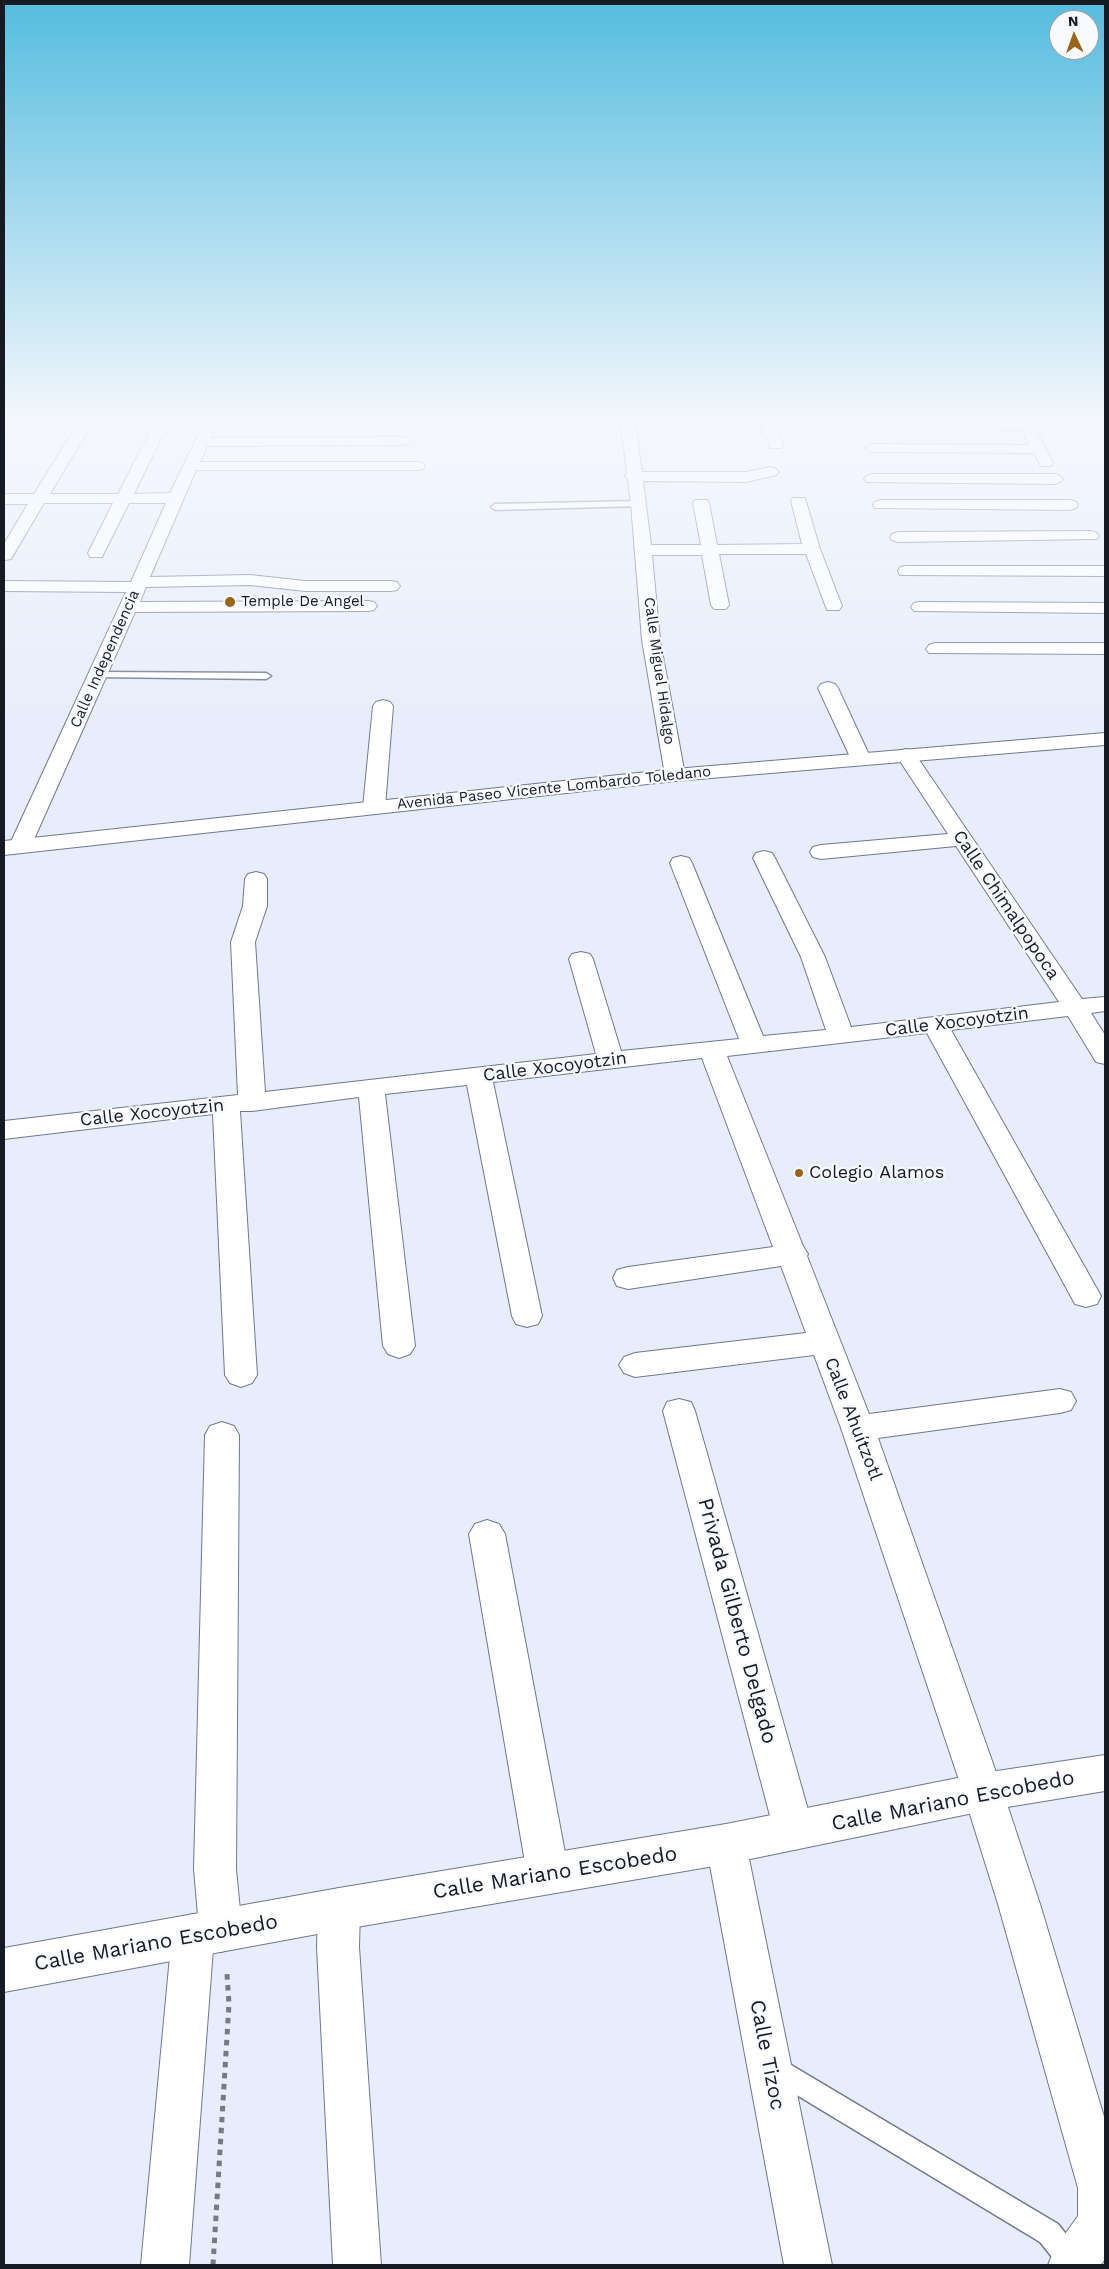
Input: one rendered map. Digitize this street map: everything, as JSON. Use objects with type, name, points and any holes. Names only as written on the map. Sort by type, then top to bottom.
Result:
[{"type":"street","points":[[9,555],[26,523]]},
{"type":"street","points":[[96,553],[112,523]]},
{"type":"street","name":"Calle Independencia","points":[[12,847],[99,675],[165,523]]},
{"type":"street","name":"Calle Miguel Hidalgo","points":[[640,523],[651,640],[675,775]]},
{"type":"street","points":[[704,523],[720,606]]},
{"type":"street","points":[[805,523],[812,549],[833,606]]},
{"type":"street","points":[[1085,523],[1095,534],[1100,552]]},
{"type":"street","points":[[898,537],[1095,534]]},
{"type":"street","points":[[643,550],[812,549]]},
{"type":"street","points":[[906,571],[1105,571]]},
{"type":"street","points":[[4,586],[138,585],[250,580],[305,586],[391,586]]},
{"type":"street","points":[[127,607],[368,606]]},
{"type":"street","points":[[920,608],[1105,608]]},
{"type":"street","points":[[935,649],[1105,649]]},
{"type":"street","points":[[828,688],[861,759]]},
{"type":"street","points":[[374,808],[382,706]]},
{"type":"street","name":"Avenida Paseo Vicente Lombardo Toledano","points":[[12,847],[675,775],[1105,739]]},
{"type":"street","name":"Calle Chimalpopoca","points":[[906,755],[1075,1007],[1105,1056]]},
{"type":"street","points":[[821,852],[962,839]]},
{"type":"street","points":[[764,858],[813,957],[840,1036]]},
{"type":"street","points":[[681,864],[754,1045]]},
{"type":"street","points":[[241,1376],[239,1104],[243,942],[255,906],[256,879]]},
{"type":"street","points":[[581,959],[611,1060]]},
{"type":"street","name":"Calle Xocoyotzin","points":[[4,1130],[479,1077],[611,1060],[840,1036],[1105,1004]]},
{"type":"street","points":[[935,1024],[1086,1296]]},
{"type":"street","name":"Calle Ahuítzotl","points":[[712,1050],[793,1254],[824,1342],[858,1428],[983,1792],[1019,1904],[1102,2188],[1102,2223],[1072,2265]]},
{"type":"street","points":[[479,1077],[527,1316]]},
{"type":"street","points":[[371,1088],[399,1346]]},
{"type":"street","points":[[628,1278],[793,1254]]},
{"type":"street","points":[[635,1365],[824,1342]]},
{"type":"street","points":[[858,1428],[1060,1401]]},
{"type":"street","name":"Privada Gilberto Delgado","points":[[679,1411],[794,1831]]},
{"type":"street","points":[[165,2265],[216,1869],[222,1435]]},
{"type":"street","points":[[487,1534],[548,1874]]},
{"type":"street","name":"Calle Mariano Escobedo","points":[[4,1970],[339,1908],[726,1844],[983,1792],[1105,1773]]},
{"type":"street","name":"Calle Tizoc","points":[[726,1844],[808,2265]]},
{"type":"street","points":[[339,1908],[338,1947],[357,2265]]},
{"type":"lane","points":[[99,675],[266,676]]},
{"type":"lane","points":[[769,2063],[1049,2233],[1061,2248],[1068,2265]]},
{"type":"path","points":[[207,1933],[228,1979],[229,2004],[213,2265]]},
{"type":"place","name":"Temple De Angel","points":[[230,602]]},
{"type":"place","name":"Colegio Alamos","points":[[799,1173]]}]
